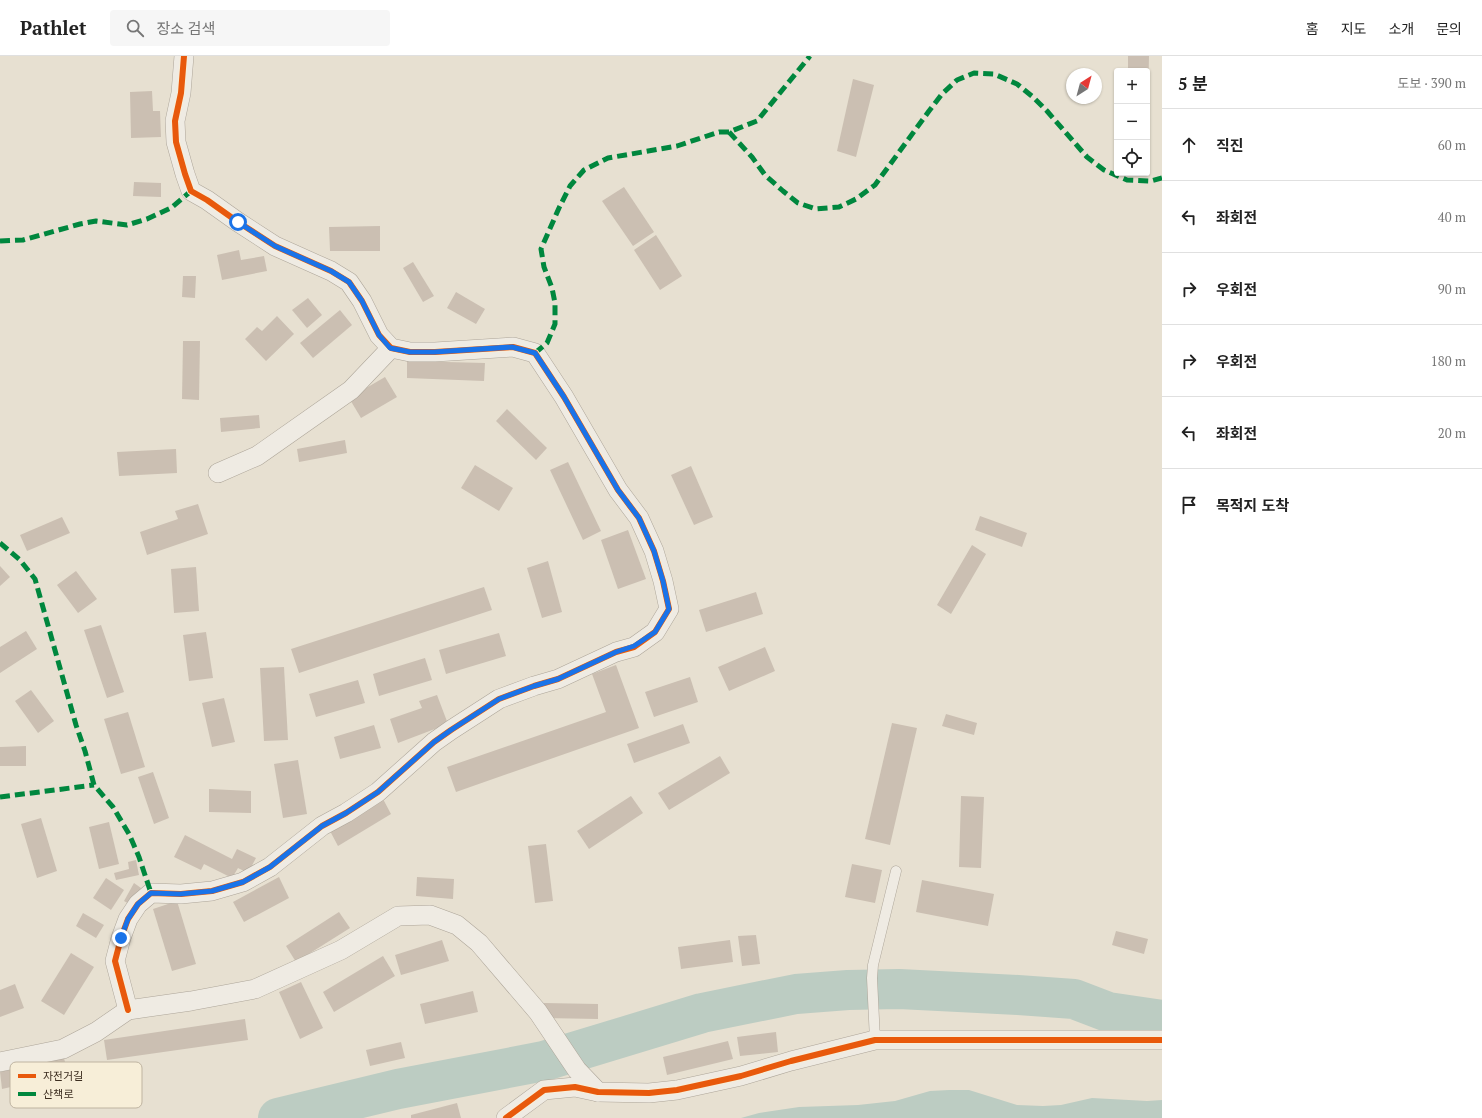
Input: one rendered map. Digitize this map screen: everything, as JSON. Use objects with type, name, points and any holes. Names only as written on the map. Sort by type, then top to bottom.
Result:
[{"type":"street","points":[[128,1010],[115,961],[128,919],[138,904],[151,893],[180,894],[212,891],[243,882],[270,867],[322,826],[346,813],[378,792],[434,742],[499,699],[558,679],[616,652],[634,646],[655,632],[669,609],[663,581],[654,551],[639,518],[618,490],[564,397],[535,353],[512,347],[434,352],[410,352],[390,348],[379,335],[362,301],[349,282],[331,271],[275,246],[207,200],[191,191],[176,142],[175,128],[181,93],[184,56]]},
{"type":"street","points":[[218,473],[257,456],[350,390],[390,348]]},
{"type":"street","points":[[0,1062],[63,1049],[96,1032],[128,1010],[191,1001],[255,989],[341,950],[398,916],[430,915],[457,925],[479,943],[538,1012],[577,1070],[598,1092]]},
{"type":"street","points":[[506,1118],[544,1090],[576,1087],[598,1092],[649,1093],[678,1090],[741,1076],[791,1061],[875,1040],[1162,1040]]},
{"type":"lane","points":[[875,1040],[872,978],[873,965],[896,871]]},
{"type":"shaded area","points":[[969,1090],[1017,1105],[1061,1105],[1092,1098],[1147,1101],[1162,1100],[1162,1118],[741,1118],[759,1113],[799,1107],[858,1105],[895,1101],[930,1091]]},
{"type":"building","points":[[1128,56],[1149,56],[1149,68],[1128,68]]},
{"type":"building","points":[[853,79],[874,85],[856,157],[837,151]]},
{"type":"building","points":[[152,91],[153,111],[160,111],[161,137],[131,138],[130,92]]},
{"type":"building","points":[[134,182],[161,183],[161,197],[133,196]]},
{"type":"building","points":[[624,187],[654,232],[633,246],[602,201]]},
{"type":"building","points":[[380,226],[380,251],[330,251],[329,227]]},
{"type":"building","points":[[656,235],[682,276],[660,290],[634,250]]},
{"type":"building","points":[[239,250],[241,260],[264,256],[267,271],[222,280],[217,255]]},
{"type":"building","points":[[413,262],[434,296],[423,302],[403,268]]},
{"type":"building","points":[[183,276],[196,276],[195,298],[182,297]]},
{"type":"building","points":[[456,292],[485,309],[476,324],[447,308]]},
{"type":"building","points":[[308,298],[322,315],[307,328],[292,310]]},
{"type":"building","points":[[340,310],[352,325],[313,358],[300,343]]},
{"type":"building","points":[[277,316],[294,334],[266,361],[245,339],[257,327],[262,331]]},
{"type":"building","points":[[183,341],[200,341],[199,400],[182,399]]},
{"type":"building","points":[[407,361],[485,363],[484,381],[407,378]]},
{"type":"building","points":[[385,377],[397,397],[361,418],[349,398]]},
{"type":"building","points":[[507,409],[547,448],[536,460],[496,421]]},
{"type":"building","points":[[259,415],[260,428],[221,432],[220,418]]},
{"type":"building","points":[[345,440],[347,453],[299,462],[297,449]]},
{"type":"building","points":[[176,449],[177,473],[119,476],[117,452]]},
{"type":"building","points":[[568,462],[601,531],[583,540],[550,470]]},
{"type":"building","points":[[475,465],[513,488],[499,511],[461,488]]},
{"type":"building","points":[[691,466],[713,517],[694,525],[671,475]]},
{"type":"building","points":[[198,504],[208,534],[147,555],[140,532],[178,519],[175,511]]},
{"type":"building","points":[[980,516],[1027,533],[1022,547],[975,530]]},
{"type":"building","points":[[62,517],[70,533],[27,551],[20,535]]},
{"type":"building","points":[[628,530],[646,579],[618,589],[601,540]]},
{"type":"building","points":[[972,545],[986,554],[951,614],[937,605]]},
{"type":"building","points":[[548,561],[562,612],[542,618],[527,568]]},
{"type":"building","points":[[0,566],[10,577],[0,586]]},
{"type":"building","points":[[196,567],[199,611],[174,613],[171,569]]},
{"type":"building","points":[[76,571],[97,599],[78,613],[57,585]]},
{"type":"building","points":[[484,587],[492,610],[299,673],[291,649]]},
{"type":"building","points":[[756,592],[763,614],[706,632],[699,610]]},
{"type":"building","points":[[101,625],[124,692],[107,698],[84,630]]},
{"type":"building","points":[[26,631],[37,649],[0,673],[0,647]]},
{"type":"building","points":[[206,632],[213,678],[189,681],[183,635]]},
{"type":"building","points":[[499,633],[506,656],[446,674],[439,650]]},
{"type":"building","points":[[765,647],[775,671],[729,691],[718,667]]},
{"type":"building","points":[[425,658],[432,680],[379,696],[373,674]]},
{"type":"building","points":[[616,665],[639,728],[456,792],[447,767],[606,712],[592,674]]},
{"type":"building","points":[[284,667],[288,740],[264,741],[260,668]]},
{"type":"building","points":[[690,677],[698,702],[654,717],[645,692]]},
{"type":"building","points":[[358,680],[365,703],[316,717],[309,694]]},
{"type":"building","points":[[31,690],[54,721],[38,733],[15,701]]},
{"type":"building","points":[[437,695],[448,724],[398,743],[390,719],[422,708],[419,701]]},
{"type":"building","points":[[224,698],[235,742],[212,747],[202,703]]},
{"type":"building","points":[[128,712],[145,767],[121,774],[104,719]]},
{"type":"building","points":[[946,714],[977,723],[974,735],[942,726]]},
{"type":"building","points":[[892,723],[917,728],[890,845],[865,839]]},
{"type":"building","points":[[683,724],[690,743],[634,763],[627,744]]},
{"type":"building","points":[[374,725],[381,748],[340,759],[334,737]]},
{"type":"building","points":[[26,746],[26,766],[0,766],[0,747]]},
{"type":"building","points":[[720,756],[730,773],[669,810],[658,793]]},
{"type":"building","points":[[298,760],[307,814],[283,818],[274,764]]},
{"type":"building","points":[[153,772],[169,818],[154,824],[138,777]]},
{"type":"building","points":[[209,789],[251,791],[251,813],[209,812]]},
{"type":"building","points":[[631,796],[643,813],[589,849],[577,831]]},
{"type":"building","points":[[961,796],[984,797],[981,868],[959,867]]},
{"type":"building","points":[[383,799],[391,814],[338,846],[330,831]]},
{"type":"building","points":[[41,818],[57,871],[37,878],[21,824]]},
{"type":"building","points":[[109,822],[119,864],[99,869],[89,827]]},
{"type":"building","points":[[185,835],[232,859],[237,849],[256,858],[248,873],[238,868],[232,878],[204,864],[201,870],[174,857]]},
{"type":"building","points":[[546,844],[553,901],[535,903],[528,846]]},
{"type":"building","points":[[136,860],[139,875],[116,880],[114,873],[129,869],[128,862]]},
{"type":"building","points":[[852,864],[882,870],[875,903],[845,897]]},
{"type":"building","points":[[279,877],[289,898],[244,922],[233,902]]},
{"type":"building","points":[[417,877],[454,879],[453,899],[416,896]]},
{"type":"building","points":[[106,878],[124,890],[111,910],[93,898]]},
{"type":"building","points":[[922,880],[994,894],[988,926],[916,912]]},
{"type":"building","points":[[134,883],[141,888],[131,905],[124,901]]},
{"type":"building","points":[[177,901],[196,964],[172,971],[153,909]]},
{"type":"building","points":[[339,912],[350,928],[296,962],[286,946]]},
{"type":"building","points":[[83,913],[104,925],[96,938],[76,926]]},
{"type":"building","points":[[1116,931],[1148,939],[1144,954],[1112,945]]},
{"type":"building","points":[[756,935],[760,964],[742,966],[738,936]]},
{"type":"building","points":[[442,940],[449,961],[401,975],[395,955]]},
{"type":"building","points":[[730,940],[733,962],[681,969],[678,947]]},
{"type":"building","points":[[71,953],[94,967],[64,1015],[41,1001]]},
{"type":"building","points":[[383,956],[395,976],[334,1012],[323,992]]},
{"type":"building","points":[[301,982],[323,1028],[300,1039],[279,992]]},
{"type":"building","points":[[15,984],[24,1008],[0,1017],[0,990]]},
{"type":"building","points":[[473,991],[478,1012],[425,1024],[420,1004]]},
{"type":"building","points":[[544,1003],[598,1004],[598,1019],[544,1018]]},
{"type":"building","points":[[245,1019],[248,1040],[107,1060],[104,1040]]},
{"type":"building","points":[[776,1032],[778,1052],[740,1056],[737,1037]]},
{"type":"building","points":[[728,1041],[733,1059],[667,1075],[663,1057]]},
{"type":"building","points":[[401,1042],[405,1058],[370,1066],[366,1050]]},
{"type":"building","points":[[64,1058],[65,1062],[46,1062]]},
{"type":"building","points":[[10,1070],[10,1087],[2,1089],[0,1072]]},
{"type":"building","points":[[457,1103],[461,1118],[411,1118],[411,1115]]},
{"type":"waterway","points":[[278,1118],[398,1089],[544,1061],[702,1013],[796,994],[848,990],[899,989],[1018,995],[1074,999],[1108,1012],[1162,1020]]},
{"type":"marked path","points":[[535,353],[547,343],[555,324],[555,303],[552,288],[544,267],[541,249],[570,186],[584,170],[608,158],[677,146],[719,132],[729,132],[757,121],[810,56]]},
{"type":"marked path","points":[[729,132],[752,157],[765,175],[798,203],[816,209],[839,207],[856,199],[875,185],[942,94],[957,80],[974,73],[994,74],[1017,84],[1033,97],[1087,157],[1104,170],[1127,180],[1151,181],[1162,178]]},
{"type":"marked path","points":[[0,241],[23,240],[96,221],[127,225],[147,219],[171,208],[191,191]]},
{"type":"marked path","points":[[0,543],[20,560],[35,579],[94,785],[113,807],[129,834],[139,857],[151,893]]},
{"type":"marked path","points":[[0,797],[94,785]]},
{"type":"cycle path","points":[[128,1010],[115,961],[128,919],[138,904],[151,893],[181,894],[212,891],[243,882],[270,867],[322,826],[346,813],[378,792],[434,742],[499,699],[558,679],[616,652],[634,647],[655,632],[669,609],[663,581],[654,551],[639,518],[618,490],[564,397],[535,353],[513,347],[435,352],[410,352],[391,348],[379,335],[362,301],[349,282],[331,271],[275,246],[207,200],[191,191],[176,142],[175,121],[181,93],[184,56]]},
{"type":"cycle path","points":[[506,1118],[544,1090],[575,1087],[598,1092],[649,1093],[677,1090],[741,1076],[791,1061],[875,1040],[1162,1040]]},
{"type":"route","points":[[121,938],[128,919],[138,904],[151,893],[180,894],[212,891],[243,882],[270,867],[322,826],[346,813],[378,792],[434,742],[499,699],[558,679],[616,652],[634,646],[655,632],[669,609],[663,581],[654,551],[639,518],[602,465],[564,397],[535,353],[512,347],[434,352],[410,352],[390,348],[379,335],[370,320],[362,301],[349,282],[331,271],[275,246],[238,222]]}]
